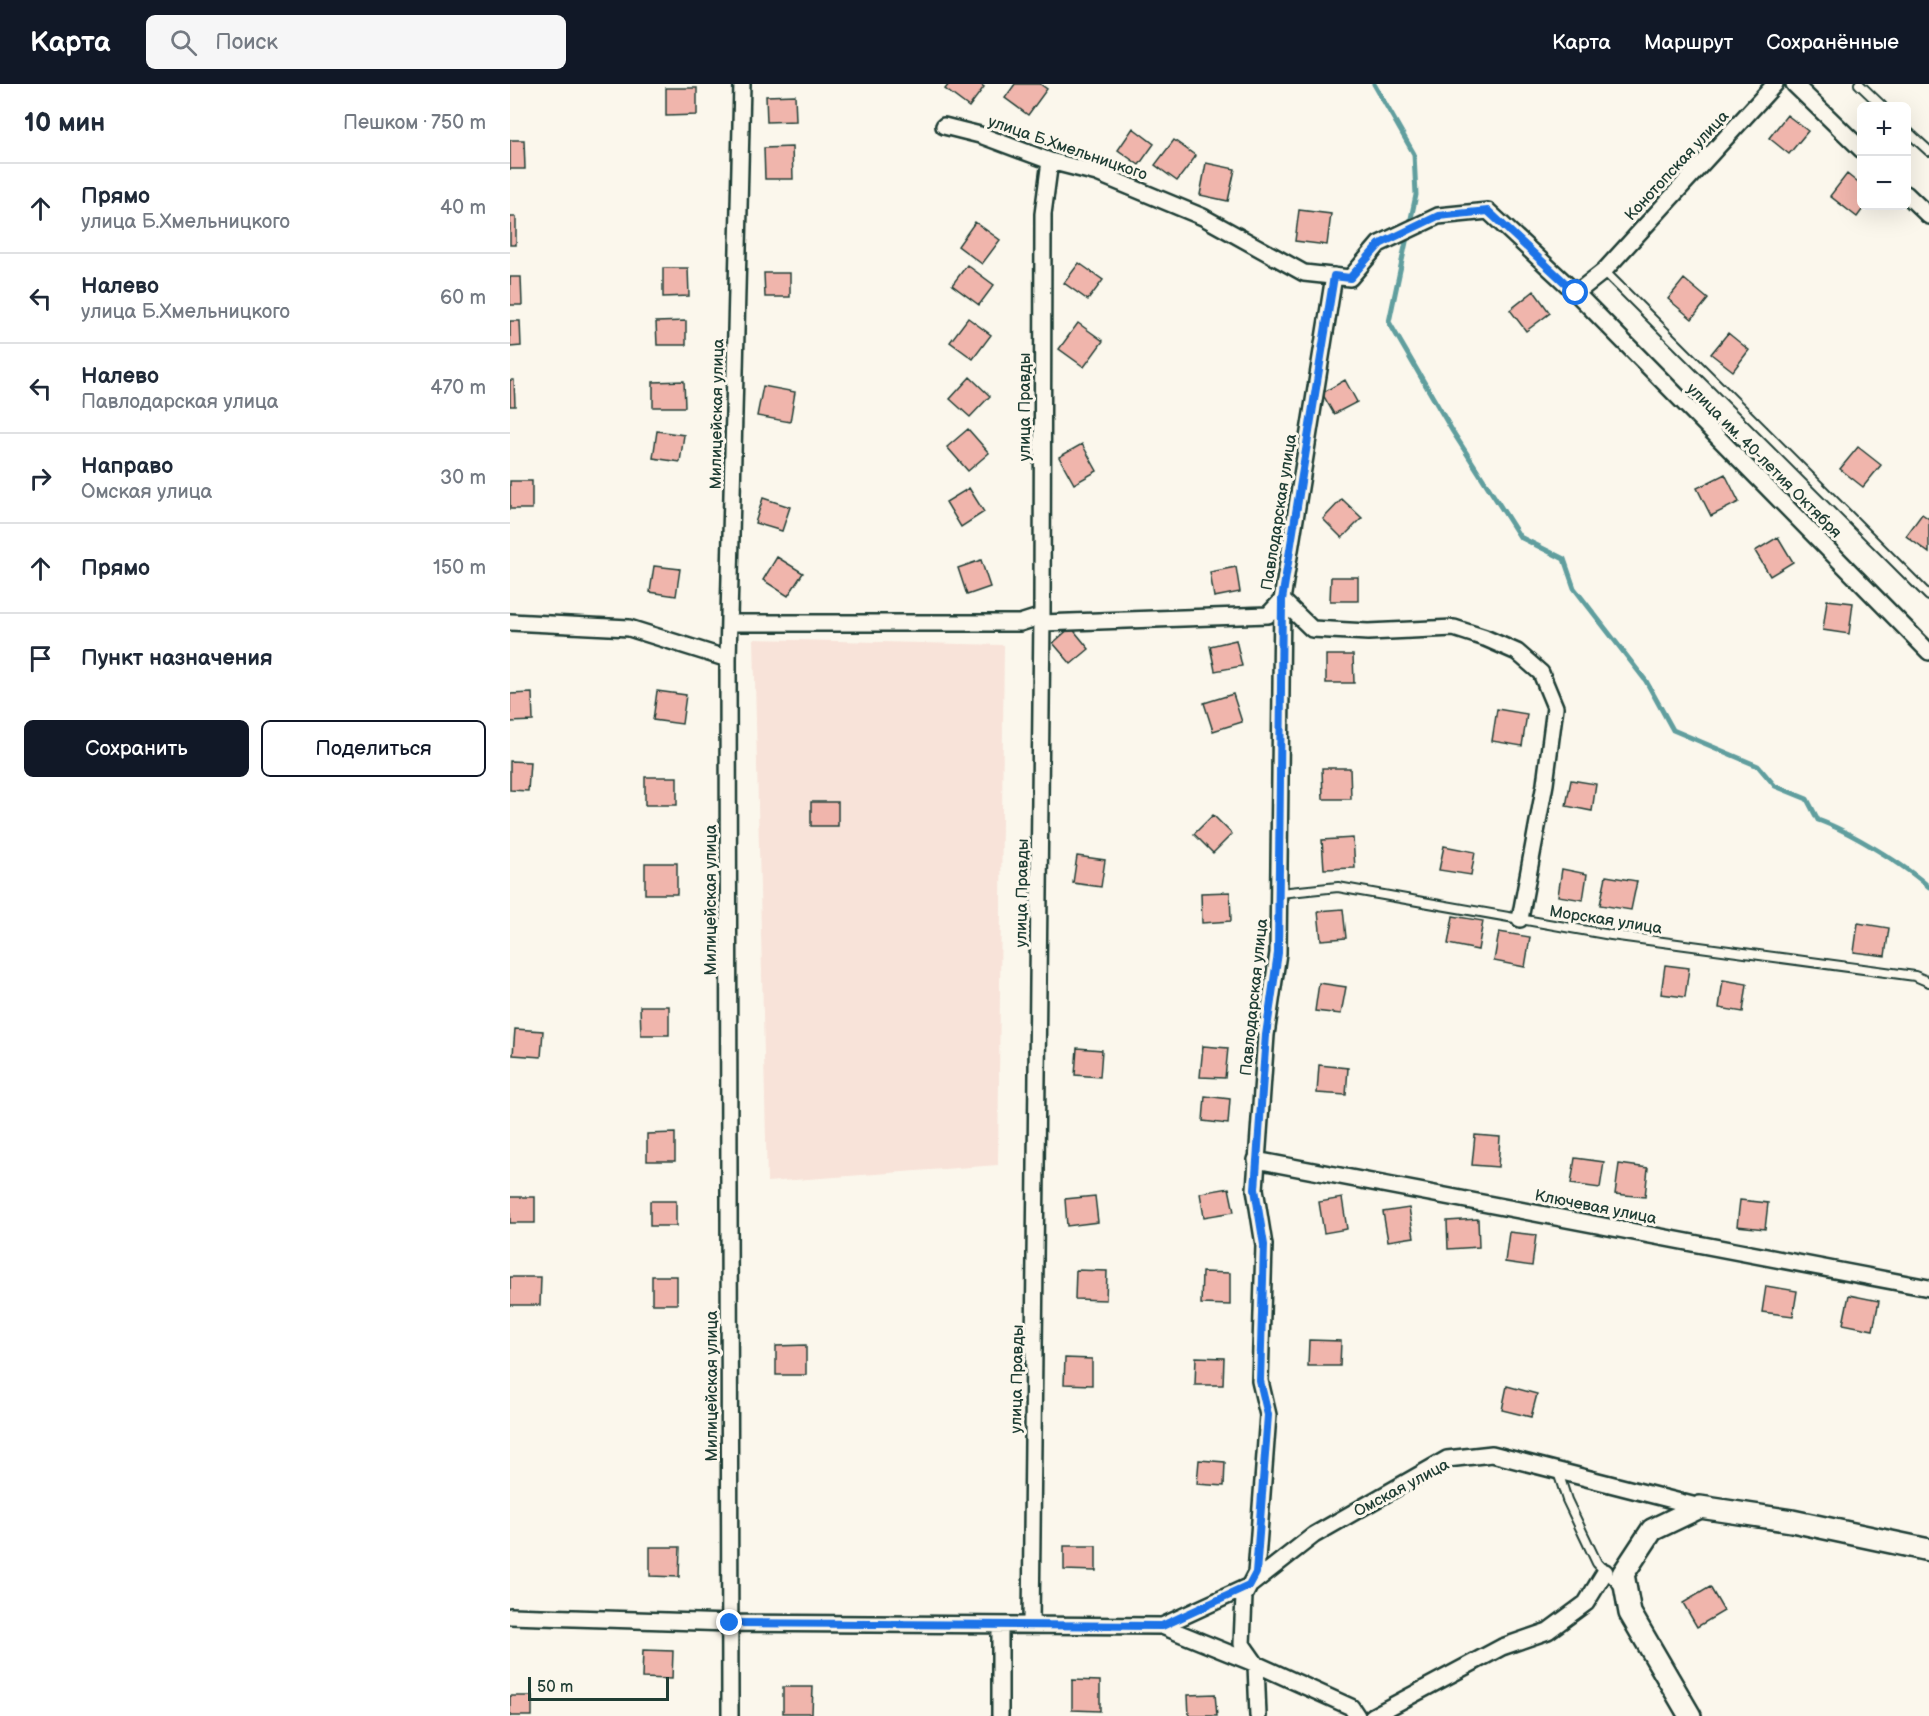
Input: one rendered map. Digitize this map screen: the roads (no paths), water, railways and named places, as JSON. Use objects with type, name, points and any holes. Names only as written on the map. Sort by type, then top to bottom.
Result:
[{"type":"street","name":"Милицейская улица","points":[[730,1716],[728,659],[742,84]]},
{"type":"street","name":"Конотопская улица","points":[[1604,271],[1775,84]]},
{"type":"street","points":[[1794,84],[1857,145]]},
{"type":"street","name":"улица Б.Хмельницкого","points":[[944,126],[980,135],[1050,161],[1097,173],[1203,217],[1304,273],[1350,278],[1380,244],[1438,216],[1488,211],[1576,293]]},
{"type":"street","name":"улица Правды","points":[[1031,1625],[1042,620],[1043,214],[1050,161]]},
{"type":"street","points":[[1911,199],[1929,216]]},
{"type":"street","points":[[1576,293],[1604,271]]},
{"type":"street","name":"Павлодарская улица","points":[[1258,1716],[1256,1664],[1242,1644],[1244,1596],[1256,1573],[1268,1415],[1260,1381],[1264,1245],[1255,1189],[1266,1035],[1278,953],[1282,600],[1334,276]]},
{"type":"street","name":"улица им. 40-летия Октября","points":[[1576,293],[1929,652]]},
{"type":"street","points":[[729,623],[1020,623],[1042,620],[1268,615],[1282,600],[1312,629],[1368,632],[1454,628],[1485,638],[1517,652],[1541,673],[1555,707],[1545,784],[1520,919]]},
{"type":"street","points":[[510,622],[629,628],[728,659]]},
{"type":"street","name":"Ключевая улица","points":[[1256,1160],[1929,1288]]},
{"type":"street","name":"Омская улица","points":[[1162,1626],[1249,1586],[1314,1535],[1447,1459],[1492,1454],[1700,1507],[1792,1521],[1929,1550]]},
{"type":"street","points":[[1690,1716],[1630,1613],[1623,1574],[1652,1530],[1700,1507]]},
{"type":"street","points":[[1373,1716],[1502,1647],[1548,1631],[1586,1603],[1605,1572]]},
{"type":"street","points":[[510,1616],[730,1623],[1162,1626],[1256,1664],[1351,1707],[1357,1716]]},
{"type":"street","points":[[1000,1625],[1000,1716]]},
{"type":"lane","points":[[1859,84],[1878,102]]},
{"type":"lane","points":[[1911,135],[1929,151]]},
{"type":"lane","points":[[1604,271],[1929,596]]},
{"type":"lane","name":"Морская улица","points":[[1280,893],[1338,887],[1611,935],[1916,976],[1929,982]]},
{"type":"lane","points":[[1557,1470],[1572,1510],[1597,1563],[1626,1593]]},
{"type":"waterway","points":[[1374,84],[1414,154],[1416,195],[1389,322],[1453,432],[1520,537],[1564,559],[1574,588],[1646,681],[1673,730],[1758,766],[1775,786],[1807,799],[1818,820],[1876,849],[1929,887]]}]
